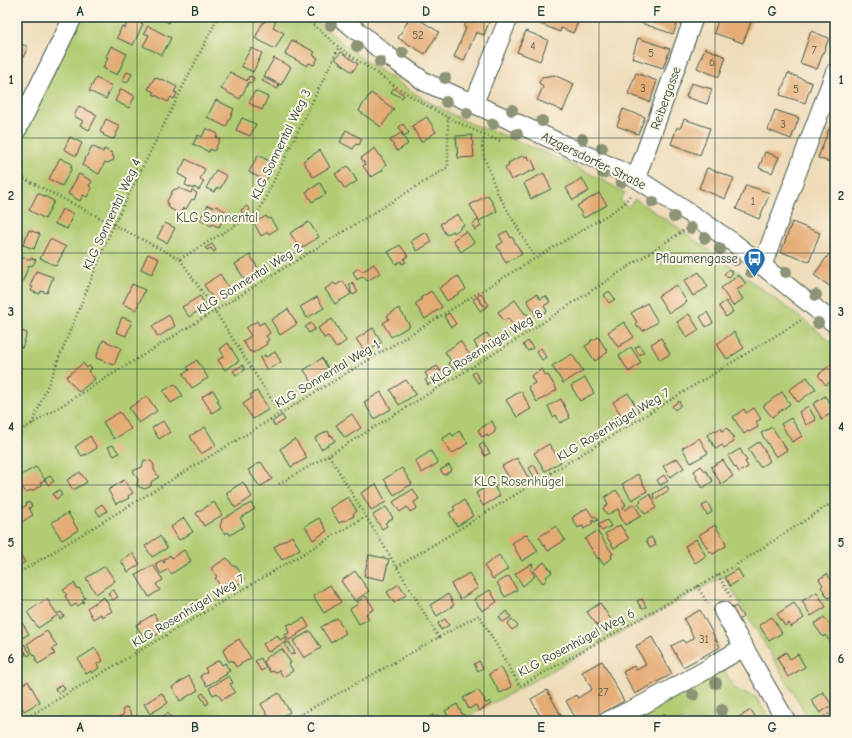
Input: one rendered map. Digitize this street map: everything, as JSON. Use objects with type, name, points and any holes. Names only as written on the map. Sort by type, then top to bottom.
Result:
[{"type":"street","points":[[17,130],[72,17]]},
{"type":"street","name":"Atzgersdorfer Straße","points":[[340,17],[387,55],[425,82],[636,178],[734,244],[835,324]]},
{"type":"street","points":[[474,103],[509,17]]},
{"type":"street","name":"Reibergasse","points":[[636,178],[694,17]]},
{"type":"street","points":[[762,266],[835,72]]},
{"type":"street","points":[[723,611],[786,721]]},
{"type":"street","points":[[608,721],[650,701],[706,670],[744,646]]},
{"type":"path","name":"KLG Sonnental Weg 4","points":[[32,424],[114,226],[218,17]]},
{"type":"path","name":"KLG Sonnental Weg 3","points":[[180,259],[259,211],[339,47]]},
{"type":"path","name":"KLG Sonnental Weg 2","points":[[17,433],[448,167],[448,117]]},
{"type":"path","points":[[500,141],[485,135],[482,145],[483,154],[497,192],[535,258]]},
{"type":"path","points":[[17,175],[180,259],[215,311],[280,414]]},
{"type":"path","name":"KLG Sonnental Weg 1","points":[[17,574],[609,214],[624,204],[630,195],[636,178]]},
{"type":"path","name":"KLG Rosenhügel Weg 8","points":[[279,484],[516,340],[700,220]]},
{"type":"path","name":"KLG Rosenhügel Weg 7","points":[[397,567],[818,310]]},
{"type":"path","points":[[329,455],[440,638]]},
{"type":"path","name":"KLG Rosenhügel Weg 6","points":[[289,721],[479,615],[520,686],[736,565],[835,501]]},
{"type":"path","name":"KLG Rosenhügel Weg 7","points":[[21,721],[365,516]]},
{"type":"path","points":[[718,575],[731,596],[723,611]]},
{"type":"path","points":[[818,721],[835,710]]},
{"type":"green space","points":[[81,17],[312,17],[368,63],[424,99],[476,126],[503,135],[553,156],[601,179],[625,193],[620,200],[628,207],[635,199],[680,229],[808,323],[835,345],[835,721],[810,721],[724,576],[460,721],[17,721],[17,148]]},
{"type":"green space","points":[[722,667],[735,689],[756,697],[770,721],[626,721]]},
{"type":"building","points":[[158,17],[172,17],[169,23]]},
{"type":"building","points":[[267,17],[276,21],[273,27],[284,33],[275,49],[255,38]]},
{"type":"building","points":[[410,17],[415,17],[439,32],[425,54],[398,38]]},
{"type":"building","points":[[468,17],[491,17],[484,35],[476,32],[464,61],[454,57],[466,28],[464,27]]},
{"type":"building","points":[[566,17],[578,22],[573,33],[561,28],[560,32],[526,18]]},
{"type":"building","points":[[640,17],[680,17],[673,34],[638,22]]},
{"type":"building","points":[[719,17],[753,17],[743,43],[714,33]]},
{"type":"building","points":[[130,18],[143,24],[133,45],[117,38],[122,26],[125,28]]},
{"type":"building","points":[[148,26],[171,38],[162,55],[143,46],[149,35],[144,33]]},
{"type":"building","points":[[526,31],[548,40],[540,61],[517,52]]},
{"type":"building","points":[[811,31],[829,38],[817,69],[800,63]]},
{"type":"building","points":[[638,38],[670,49],[663,68],[632,58]]},
{"type":"building","points":[[292,40],[315,52],[313,55],[318,58],[314,65],[309,63],[307,66],[285,54]]},
{"type":"building","points":[[17,42],[28,47],[19,66],[17,65]]},
{"type":"building","points":[[111,46],[127,54],[117,75],[103,68],[108,58],[106,57]]},
{"type":"building","points":[[251,48],[262,53],[253,72],[241,66]]},
{"type":"building","points":[[705,48],[726,57],[719,77],[697,68]]},
{"type":"building","points":[[341,52],[358,64],[352,72],[335,59]]},
{"type":"building","points":[[274,58],[291,67],[281,85],[264,76]]},
{"type":"building","points":[[127,72],[132,74],[127,83],[122,81]]},
{"type":"building","points":[[230,72],[247,81],[249,76],[254,78],[252,83],[249,82],[240,99],[221,89]]},
{"type":"building","points":[[636,73],[657,81],[650,102],[628,94]]},
{"type":"building","points":[[788,73],[812,83],[805,103],[780,95]]},
{"type":"building","points":[[554,75],[574,84],[563,111],[537,100],[543,87],[539,83],[542,77]]},
{"type":"building","points":[[155,77],[177,87],[174,92],[177,93],[174,99],[171,97],[168,102],[153,94],[154,92],[148,89]]},
{"type":"building","points":[[96,78],[112,86],[106,99],[89,91]]},
{"type":"building","points":[[264,78],[279,85],[278,89],[262,81]]},
{"type":"building","points":[[691,83],[712,89],[707,104],[686,97]]},
{"type":"building","points":[[394,88],[404,95],[402,98],[391,92]]},
{"type":"building","points":[[121,89],[135,96],[129,108],[115,101]]},
{"type":"building","points":[[255,91],[268,97],[262,110],[249,103]]},
{"type":"building","points":[[371,93],[394,109],[381,127],[359,111]]},
{"type":"building","points":[[216,100],[234,109],[226,127],[207,117]]},
{"type":"building","points":[[79,106],[97,115],[89,130],[80,125],[83,121],[74,116]]},
{"type":"building","points":[[623,109],[645,117],[638,134],[617,126]]},
{"type":"building","points":[[775,110],[799,118],[791,139],[768,130]]},
{"type":"building","points":[[427,117],[436,132],[421,142],[412,126]]},
{"type":"building","points":[[242,118],[256,124],[250,136],[236,130]]},
{"type":"building","points":[[106,119],[120,126],[114,139],[103,135],[104,134],[100,132]]},
{"type":"building","points":[[684,119],[710,128],[700,155],[671,144],[677,127],[680,129]]},
{"type":"building","points":[[403,124],[409,133],[404,136],[399,127]]},
{"type":"building","points":[[206,128],[218,134],[216,137],[220,139],[214,151],[210,149],[209,152],[193,144],[198,135],[202,137]]},
{"type":"building","points":[[829,129],[835,131],[835,164],[818,158]]},
{"type":"building","points":[[346,130],[362,139],[359,145],[356,144],[353,149],[340,142]]},
{"type":"building","points":[[401,133],[408,144],[397,151],[390,140]]},
{"type":"building","points":[[472,135],[474,157],[458,158],[456,136]]},
{"type":"building","points":[[70,137],[82,143],[76,156],[64,149]]},
{"type":"building","points":[[92,146],[103,152],[104,149],[112,153],[114,160],[107,163],[105,162],[99,174],[82,165]]},
{"type":"building","points":[[375,148],[386,165],[382,168],[383,170],[372,177],[363,166],[365,164],[361,158]]},
{"type":"building","points":[[320,150],[330,167],[313,177],[303,161]]},
{"type":"building","points":[[765,152],[779,157],[772,173],[759,168]]},
{"type":"building","points":[[258,155],[275,164],[266,181],[249,172]]},
{"type":"building","points":[[524,155],[525,157],[528,156],[530,161],[532,160],[536,169],[511,180],[505,168],[509,166],[508,163]]},
{"type":"building","points":[[60,158],[72,164],[70,167],[72,168],[62,186],[49,179]]},
{"type":"building","points":[[186,159],[205,169],[200,179],[204,181],[199,190],[185,185],[187,179],[178,174]]},
{"type":"building","points":[[348,166],[357,181],[345,189],[335,174]]},
{"type":"building","points":[[707,168],[734,178],[725,199],[699,188]]},
{"type":"building","points":[[216,170],[227,176],[220,189],[217,187],[214,192],[206,188]]},
{"type":"building","points":[[544,173],[551,189],[531,199],[524,183]]},
{"type":"building","points":[[79,174],[92,181],[89,186],[92,188],[87,197],[83,195],[80,201],[68,194]]},
{"type":"building","points":[[582,178],[589,191],[573,200],[566,188]]},
{"type":"building","points":[[320,183],[326,194],[312,202],[306,192]]},
{"type":"building","points":[[746,185],[770,193],[759,219],[736,209]]},
{"type":"building","points":[[179,188],[191,193],[192,190],[197,193],[194,200],[192,199],[186,209],[183,208],[180,214],[169,208],[167,201],[173,190]]},
{"type":"building","points":[[38,193],[54,201],[45,219],[29,210]]},
{"type":"building","points":[[599,193],[607,205],[584,218],[577,206]]},
{"type":"building","points":[[488,195],[497,211],[479,221],[470,205]]},
{"type":"building","points":[[208,205],[214,208],[216,206],[227,212],[219,227],[212,224],[211,226],[200,219]]},
{"type":"building","points":[[247,206],[250,210],[243,214],[241,210]]},
{"type":"building","points":[[62,209],[73,214],[67,229],[55,224]]},
{"type":"building","points":[[458,214],[464,225],[454,233],[453,231],[446,235],[440,224]]},
{"type":"building","points":[[266,216],[268,219],[270,218],[277,229],[269,234],[268,232],[261,236],[254,223]]},
{"type":"building","points":[[478,220],[481,226],[475,230],[472,224]]},
{"type":"building","points":[[309,222],[319,237],[300,249],[290,233]]},
{"type":"building","points":[[792,222],[820,233],[809,262],[781,252]]},
{"type":"building","points":[[165,223],[175,228],[167,243],[157,238]]},
{"type":"building","points":[[29,230],[40,234],[34,249],[23,245]]},
{"type":"building","points":[[466,231],[474,242],[461,252],[453,240]]},
{"type":"building","points":[[507,231],[522,254],[506,263],[497,246],[503,242],[499,235]]},
{"type":"building","points":[[426,232],[432,242],[417,251],[411,241]]},
{"type":"building","points":[[50,239],[66,247],[56,266],[40,258]]},
{"type":"building","points":[[212,244],[216,250],[214,252],[211,248],[207,250],[205,248]]},
{"type":"building","points":[[400,245],[408,256],[404,259],[406,262],[402,264],[401,261],[396,264],[388,252]]},
{"type":"building","points":[[148,254],[159,259],[152,274],[141,269]]},
{"type":"building","points":[[829,254],[835,259],[835,290],[814,275]]},
{"type":"building","points":[[250,255],[261,273],[246,282],[235,264]]},
{"type":"building","points":[[18,256],[30,260],[31,258],[36,260],[32,266],[29,265],[22,283],[17,281]]},
{"type":"building","points":[[374,264],[380,273],[367,281],[363,276],[357,280],[353,272],[359,268],[362,272]]},
{"type":"building","points":[[729,269],[733,273],[728,278],[724,274]]},
{"type":"building","points":[[36,271],[53,277],[47,293],[41,291],[40,294],[31,291],[33,287],[30,286]]},
{"type":"building","points":[[699,272],[708,287],[693,296],[684,281]]},
{"type":"building","points":[[220,274],[231,291],[215,302],[204,285]]},
{"type":"building","points":[[739,275],[746,284],[737,290],[743,299],[733,306],[721,288]]},
{"type":"building","points":[[458,276],[466,289],[447,301],[439,288]]},
{"type":"building","points":[[343,281],[351,294],[335,304],[325,289],[334,283],[336,285]]},
{"type":"building","points":[[352,282],[358,292],[353,295],[349,285]]},
{"type":"building","points":[[132,284],[145,290],[136,310],[123,304]]},
{"type":"building","points":[[676,285],[687,302],[669,313],[658,296]]},
{"type":"building","points":[[431,291],[442,307],[425,319],[415,304],[422,299],[420,298]]},
{"type":"building","points":[[609,291],[615,299],[609,303],[604,295]]},
{"type":"building","points":[[481,294],[489,305],[480,311],[473,300]]},
{"type":"building","points":[[537,294],[540,299],[546,296],[550,302],[544,306],[547,311],[537,317],[527,300]]},
{"type":"building","points":[[200,296],[206,306],[189,317],[182,307]]},
{"type":"building","points":[[317,297],[324,308],[307,318],[300,307]]},
{"type":"building","points":[[515,300],[525,314],[526,313],[532,320],[517,331],[508,318],[504,321],[498,312]]},
{"type":"building","points":[[726,301],[733,312],[726,317],[719,306]]},
{"type":"building","points":[[647,303],[658,322],[643,331],[640,327],[638,328],[635,323],[637,322],[631,313]]},
{"type":"building","points":[[399,308],[410,326],[391,337],[383,323],[389,319],[387,316]]},
{"type":"building","points":[[288,309],[297,324],[280,335],[271,320]]},
{"type":"building","points":[[707,312],[713,323],[706,327],[700,317]]},
{"type":"building","points":[[449,313],[456,324],[451,327],[444,316]]},
{"type":"building","points":[[689,314],[699,330],[687,338],[677,322]]},
{"type":"building","points":[[169,315],[175,326],[158,337],[152,326]]},
{"type":"building","points":[[122,317],[132,321],[126,336],[116,332]]},
{"type":"building","points":[[332,319],[346,341],[336,348],[328,336],[324,338],[318,328]]},
{"type":"building","points":[[257,321],[259,325],[264,322],[270,333],[266,336],[269,340],[266,342],[267,344],[253,353],[251,351],[250,352],[243,341],[251,336],[246,328]]},
{"type":"building","points":[[624,322],[634,337],[618,347],[608,332]]},
{"type":"building","points":[[311,323],[315,329],[309,333],[305,327]]},
{"type":"building","points":[[373,328],[382,342],[366,353],[356,339]]},
{"type":"building","points":[[17,329],[27,333],[22,348],[17,346]]},
{"type":"building","points":[[734,332],[744,348],[727,359],[717,344]]},
{"type":"building","points":[[487,333],[494,344],[483,351],[482,349],[479,351],[474,342]]},
{"type":"building","points":[[598,337],[608,352],[595,361],[585,346],[590,343],[591,340]]},
{"type":"building","points":[[661,338],[670,354],[660,360],[651,344]]},
{"type":"building","points":[[103,340],[121,348],[114,365],[96,358]]},
{"type":"building","points":[[460,341],[472,358],[456,369],[455,366],[452,368],[448,363],[451,361],[445,352]]},
{"type":"building","points":[[528,341],[533,348],[528,351],[523,345]]},
{"type":"building","points":[[228,343],[239,361],[225,370],[218,360],[224,356],[220,349]]},
{"type":"building","points":[[639,345],[644,352],[639,355],[635,348]]},
{"type":"building","points":[[631,347],[641,363],[629,372],[619,356]]},
{"type":"building","points":[[541,348],[546,357],[542,360],[536,351]]},
{"type":"building","points":[[275,352],[281,362],[267,370],[260,358],[265,355],[266,357]]},
{"type":"building","points":[[572,354],[583,371],[563,383],[552,366]]},
{"type":"building","points":[[322,358],[332,375],[314,386],[304,370]]},
{"type":"building","points":[[197,360],[208,378],[192,388],[183,374],[189,370],[187,367]]},
{"type":"building","points":[[835,361],[835,378],[826,385],[818,375]]},
{"type":"building","points":[[83,363],[87,368],[89,366],[92,368],[88,371],[95,379],[79,392],[66,377]]},
{"type":"building","points":[[243,365],[245,370],[236,375],[233,371]]},
{"type":"building","points":[[437,366],[444,376],[428,385],[425,380],[428,378],[425,373]]},
{"type":"building","points":[[542,369],[546,376],[548,375],[557,390],[537,402],[528,387],[535,383],[531,376]]},
{"type":"building","points":[[475,372],[481,381],[478,383],[472,374]]},
{"type":"building","points":[[807,377],[816,389],[798,402],[789,390]]},
{"type":"building","points":[[585,378],[594,393],[580,401],[571,386]]},
{"type":"building","points":[[406,380],[416,394],[399,405],[390,390]]},
{"type":"building","points":[[175,384],[183,396],[171,403],[163,391]]},
{"type":"building","points":[[213,390],[221,407],[212,413],[202,397]]},
{"type":"building","points":[[257,391],[269,409],[253,419],[243,404],[252,398],[250,395]]},
{"type":"building","points":[[521,391],[531,409],[517,417],[506,400]]},
{"type":"building","points":[[381,392],[391,409],[374,419],[364,402]]},
{"type":"building","points":[[782,392],[790,404],[772,417],[763,406]]},
{"type":"building","points":[[628,393],[639,411],[624,420],[613,402]]},
{"type":"building","points":[[147,396],[157,411],[139,423],[129,408]]},
{"type":"building","points":[[825,396],[835,411],[822,419],[813,404]]},
{"type":"building","points":[[561,399],[570,418],[560,423],[556,415],[553,417],[548,406]]},
{"type":"building","points":[[679,401],[681,405],[675,410],[672,406]]},
{"type":"building","points":[[808,406],[816,420],[806,425],[799,412]]},
{"type":"building","points":[[754,408],[761,419],[756,422],[758,427],[744,434],[733,417],[744,409],[746,413]]},
{"type":"building","points":[[120,412],[131,429],[114,439],[103,422]]},
{"type":"building","points":[[352,414],[361,428],[345,438],[336,425]]},
{"type":"building","points":[[282,415],[285,420],[275,426],[272,422]]},
{"type":"building","points":[[791,418],[802,436],[792,442],[781,424]]},
{"type":"building","points":[[163,421],[170,432],[159,439],[152,428]]},
{"type":"building","points":[[492,421],[496,429],[494,430],[495,432],[488,437],[487,434],[482,437],[478,430]]},
{"type":"building","points":[[205,427],[216,445],[201,454],[190,436]]},
{"type":"building","points":[[772,427],[787,450],[776,457],[761,433]]},
{"type":"building","points":[[721,428],[722,431],[727,428],[734,438],[732,438],[734,442],[724,448],[722,445],[716,449],[707,435]]},
{"type":"building","points":[[601,430],[605,435],[598,439],[595,434]]},
{"type":"building","points":[[328,431],[330,436],[332,435],[335,441],[321,449],[315,438]]},
{"type":"building","points":[[459,431],[468,443],[452,454],[442,439],[451,433],[453,436]]},
{"type":"building","points":[[90,436],[97,448],[82,456],[75,447]]},
{"type":"building","points":[[699,438],[708,453],[691,463],[682,448]]},
{"type":"building","points":[[295,439],[307,458],[291,467],[280,449]]},
{"type":"building","points":[[759,442],[770,461],[760,467],[748,449]]},
{"type":"building","points":[[483,443],[490,453],[485,456],[479,446]]},
{"type":"building","points":[[549,444],[561,462],[545,471],[534,453]]},
{"type":"building","points":[[113,445],[119,453],[114,456],[108,447]]},
{"type":"building","points":[[740,449],[747,461],[745,461],[748,467],[739,472],[728,456]]},
{"type":"building","points":[[431,451],[438,463],[422,473],[415,461]]},
{"type":"building","points":[[517,458],[529,479],[515,487],[502,466]]},
{"type":"building","points":[[677,458],[684,468],[670,477],[663,466]]},
{"type":"building","points":[[144,460],[151,461],[154,465],[154,470],[159,477],[151,482],[151,486],[145,489],[137,486],[138,479],[133,471],[142,467]]},
{"type":"building","points":[[723,460],[733,476],[721,484],[711,467]]},
{"type":"building","points":[[261,462],[272,479],[260,487],[248,470]]},
{"type":"building","points":[[449,465],[452,470],[444,475],[440,470]]},
{"type":"building","points":[[534,465],[539,474],[534,477],[529,468]]},
{"type":"building","points":[[701,466],[713,481],[703,488],[696,478],[697,477],[694,471]]},
{"type":"building","points":[[36,467],[45,480],[40,483],[42,485],[26,493],[17,479],[22,476],[21,475]]},
{"type":"building","points":[[402,468],[412,484],[394,495],[384,479]]},
{"type":"building","points":[[80,472],[87,482],[73,490],[67,480]]},
{"type":"building","points":[[638,474],[647,491],[632,500],[622,484]]},
{"type":"building","points":[[664,475],[668,481],[660,485],[657,480]]},
{"type":"building","points":[[50,476],[54,481],[48,485],[45,479]]},
{"type":"building","points":[[124,480],[133,493],[128,496],[129,498],[116,504],[108,490]]},
{"type":"building","points":[[243,482],[252,497],[235,508],[226,493]]},
{"type":"building","points":[[492,483],[500,496],[483,506],[476,493]]},
{"type":"building","points":[[376,484],[386,502],[371,510],[361,493]]},
{"type":"building","points":[[667,486],[669,490],[655,499],[653,494]]},
{"type":"building","points":[[413,489],[419,499],[414,502],[417,508],[410,512],[407,507],[400,512],[393,502]]},
{"type":"building","points":[[59,490],[62,495],[56,499],[53,494]]},
{"type":"building","points":[[616,490],[626,505],[623,507],[625,510],[634,504],[641,516],[625,525],[618,509],[607,515],[603,508],[608,505],[605,497]]},
{"type":"building","points":[[650,494],[656,508],[645,514],[638,504],[641,502],[640,500]]},
{"type":"building","points":[[348,497],[357,511],[353,514],[354,516],[339,523],[330,508]]},
{"type":"building","points":[[464,500],[473,516],[457,526],[449,513],[455,510],[453,507]]},
{"type":"building","points":[[29,502],[32,506],[29,508],[33,515],[20,523],[17,519],[17,511]]},
{"type":"building","points":[[214,502],[222,515],[204,526],[196,513]]},
{"type":"building","points":[[251,503],[255,509],[240,518],[245,526],[230,535],[228,532],[225,534],[220,527],[222,522],[221,520]]},
{"type":"building","points":[[708,503],[712,512],[707,515],[702,506]]},
{"type":"building","points":[[102,504],[107,511],[100,516],[95,509]]},
{"type":"building","points":[[386,507],[393,518],[385,523],[387,526],[382,529],[373,515]]},
{"type":"building","points":[[587,508],[593,517],[595,516],[598,520],[594,522],[593,520],[591,521],[593,523],[584,529],[583,526],[578,528],[572,518]]},
{"type":"building","points":[[68,513],[78,530],[62,540],[51,523]]},
{"type":"building","points":[[184,518],[193,532],[179,540],[171,527]]},
{"type":"building","points":[[319,518],[327,531],[313,540],[305,526]]},
{"type":"building","points":[[607,520],[611,526],[602,531],[598,525]]},
{"type":"building","points":[[620,525],[629,539],[614,548],[605,534]]},
{"type":"building","points":[[715,525],[726,543],[726,546],[713,554],[710,552],[699,535]]},
{"type":"building","points":[[556,526],[565,540],[548,551],[539,537]]},
{"type":"building","points":[[597,531],[613,554],[611,555],[612,558],[603,564],[585,539]]},
{"type":"building","points":[[527,534],[538,551],[522,561],[512,543]]},
{"type":"building","points":[[160,536],[167,548],[152,557],[145,546]]},
{"type":"building","points":[[292,536],[300,549],[282,560],[274,547]]},
{"type":"building","points":[[651,537],[656,545],[650,548],[646,540]]},
{"type":"building","points":[[696,539],[706,556],[695,563],[685,546]]},
{"type":"building","points":[[17,549],[25,562],[17,567]]},
{"type":"building","points":[[184,550],[191,561],[171,574],[168,569],[161,574],[155,564],[162,560],[164,563],[164,560],[170,555],[172,558]]},
{"type":"building","points":[[132,553],[140,564],[128,572],[121,561]]},
{"type":"building","points":[[369,555],[389,559],[384,580],[364,576]]},
{"type":"building","points":[[499,555],[508,569],[493,579],[484,566]]},
{"type":"building","points":[[227,558],[234,567],[236,566],[245,580],[225,593],[215,578],[217,577],[211,568]]},
{"type":"building","points":[[544,562],[552,572],[546,577],[547,579],[543,583],[533,571]]},
{"type":"building","points":[[532,564],[533,566],[530,569],[535,576],[523,586],[515,574]]},
{"type":"building","points":[[153,565],[163,580],[156,584],[160,590],[149,597],[136,575]]},
{"type":"building","points":[[105,566],[115,581],[96,594],[86,578]]},
{"type":"building","points":[[738,569],[743,578],[730,586],[725,577]]},
{"type":"building","points":[[355,571],[369,591],[355,601],[341,581]]},
{"type":"building","points":[[469,573],[478,588],[460,599],[451,584]]},
{"type":"building","points":[[827,574],[835,586],[835,594],[828,598],[821,587],[823,585],[819,579]]},
{"type":"building","points":[[509,576],[517,590],[505,597],[497,583]]},
{"type":"building","points":[[74,583],[85,598],[82,600],[84,602],[77,606],[76,604],[71,607],[65,596],[67,595],[63,590]]},
{"type":"building","points":[[399,584],[406,595],[394,603],[387,592]]},
{"type":"building","points":[[330,585],[341,602],[324,613],[313,596]]},
{"type":"building","points":[[113,589],[118,597],[112,600],[108,593]]},
{"type":"building","points":[[490,590],[497,602],[482,611],[474,599]]},
{"type":"building","points":[[817,592],[826,607],[811,616],[802,601]]},
{"type":"building","points":[[448,594],[454,605],[437,616],[430,605]]},
{"type":"building","points":[[366,596],[374,609],[366,614],[369,619],[359,624],[350,609]]},
{"type":"building","points":[[104,597],[112,611],[102,617],[101,614],[93,619],[87,608]]},
{"type":"building","points":[[47,599],[57,614],[61,612],[64,616],[60,619],[58,615],[38,628],[27,612]]},
{"type":"building","points":[[642,599],[646,607],[642,609],[637,601]]},
{"type":"building","points":[[600,603],[612,621],[600,629],[587,612]]},
{"type":"building","points":[[794,603],[804,618],[791,627],[789,623],[785,626],[777,614]]},
{"type":"building","points":[[736,606],[743,617],[737,621],[731,609]]},
{"type":"building","points":[[700,610],[720,647],[683,667],[671,646],[683,640],[685,643],[694,638],[684,619]]},
{"type":"building","points":[[507,611],[511,617],[503,622],[499,617]]},
{"type":"building","points":[[154,614],[163,631],[146,641],[136,625]]},
{"type":"building","points":[[772,617],[782,633],[769,641],[759,625]]},
{"type":"building","points":[[824,617],[835,632],[835,644],[833,645],[825,635],[823,637],[814,624]]},
{"type":"building","points":[[17,618],[19,622],[21,621],[29,634],[17,641]]},
{"type":"building","points":[[304,618],[309,627],[289,640],[285,635],[289,633],[287,625],[293,624]]},
{"type":"building","points":[[337,618],[346,633],[331,643],[321,627]]},
{"type":"building","points":[[445,619],[449,625],[441,630],[438,623]]},
{"type":"building","points":[[512,619],[518,626],[512,630],[508,623]]},
{"type":"building","points":[[47,631],[57,646],[52,649],[55,654],[38,664],[27,644]]},
{"type":"building","points":[[310,631],[321,648],[304,658],[293,641]]},
{"type":"building","points":[[277,635],[280,640],[285,637],[287,641],[268,652],[263,644]]},
{"type":"building","points":[[652,637],[672,674],[635,694],[623,672],[634,666],[636,670],[646,665],[636,646]]},
{"type":"building","points":[[239,639],[251,658],[236,667],[232,660],[229,662],[223,651],[225,650],[224,648]]},
{"type":"building","points":[[289,642],[295,653],[291,655],[285,644]]},
{"type":"building","points":[[24,644],[31,654],[28,656],[21,646]]},
{"type":"building","points":[[95,648],[103,661],[97,664],[99,668],[92,673],[91,671],[86,674],[78,659]]},
{"type":"building","points":[[23,649],[26,654],[20,658],[17,652]]},
{"type":"building","points":[[282,649],[291,663],[289,664],[293,671],[283,677],[279,670],[274,673],[273,671],[270,672],[264,662],[266,660],[265,658]]},
{"type":"building","points":[[786,652],[790,659],[798,654],[805,667],[788,677],[777,658]]},
{"type":"building","points":[[261,658],[266,668],[261,671],[255,661]]},
{"type":"building","points":[[219,660],[222,665],[225,663],[230,671],[207,686],[200,676],[207,672],[205,668]]},
{"type":"building","points":[[479,661],[483,668],[478,671],[474,664]]},
{"type":"building","points":[[602,661],[624,701],[589,721],[577,721],[566,701],[576,695],[578,698],[592,689],[582,672]]},
{"type":"building","points":[[501,667],[512,687],[500,693],[489,674]]},
{"type":"building","points":[[189,676],[198,690],[180,701],[172,687]]},
{"type":"building","points":[[229,676],[233,683],[230,684],[235,692],[222,700],[217,693],[213,695],[209,688]]},
{"type":"building","points":[[28,681],[40,702],[24,711],[17,699],[17,688]]},
{"type":"building","points":[[62,684],[65,689],[59,694],[55,689]]},
{"type":"building","points":[[478,690],[486,704],[489,701],[491,704],[479,711],[476,705],[469,709],[463,698]]},
{"type":"building","points":[[547,690],[564,721],[536,721],[541,718],[531,699]]},
{"type":"building","points":[[823,692],[832,705],[820,713],[811,700]]},
{"type":"building","points":[[162,693],[168,703],[150,714],[144,704]]},
{"type":"building","points":[[203,693],[209,703],[206,705],[200,695]]},
{"type":"building","points":[[279,693],[290,712],[274,721],[271,721],[261,704]]},
{"type":"building","points":[[457,704],[462,714],[466,718],[461,721],[451,721],[445,711]]},
{"type":"building","points":[[127,707],[135,721],[115,721],[114,720],[124,714],[122,710]]},
{"type":"building","points":[[751,710],[758,721],[734,720]]},
{"type":"building","points":[[168,713],[173,721],[156,721]]},
{"type":"building","points":[[433,715],[434,717],[438,715],[440,719],[445,716],[447,720],[422,721]]},
{"type":"place","name":"Pflaumengasse","points":[[754,278]]},
{"type":"park label","name":"KLG Sonnental","points":[[217,217]]},
{"type":"park label","name":"KLG Rosenhügel","points":[[519,481]]}]
